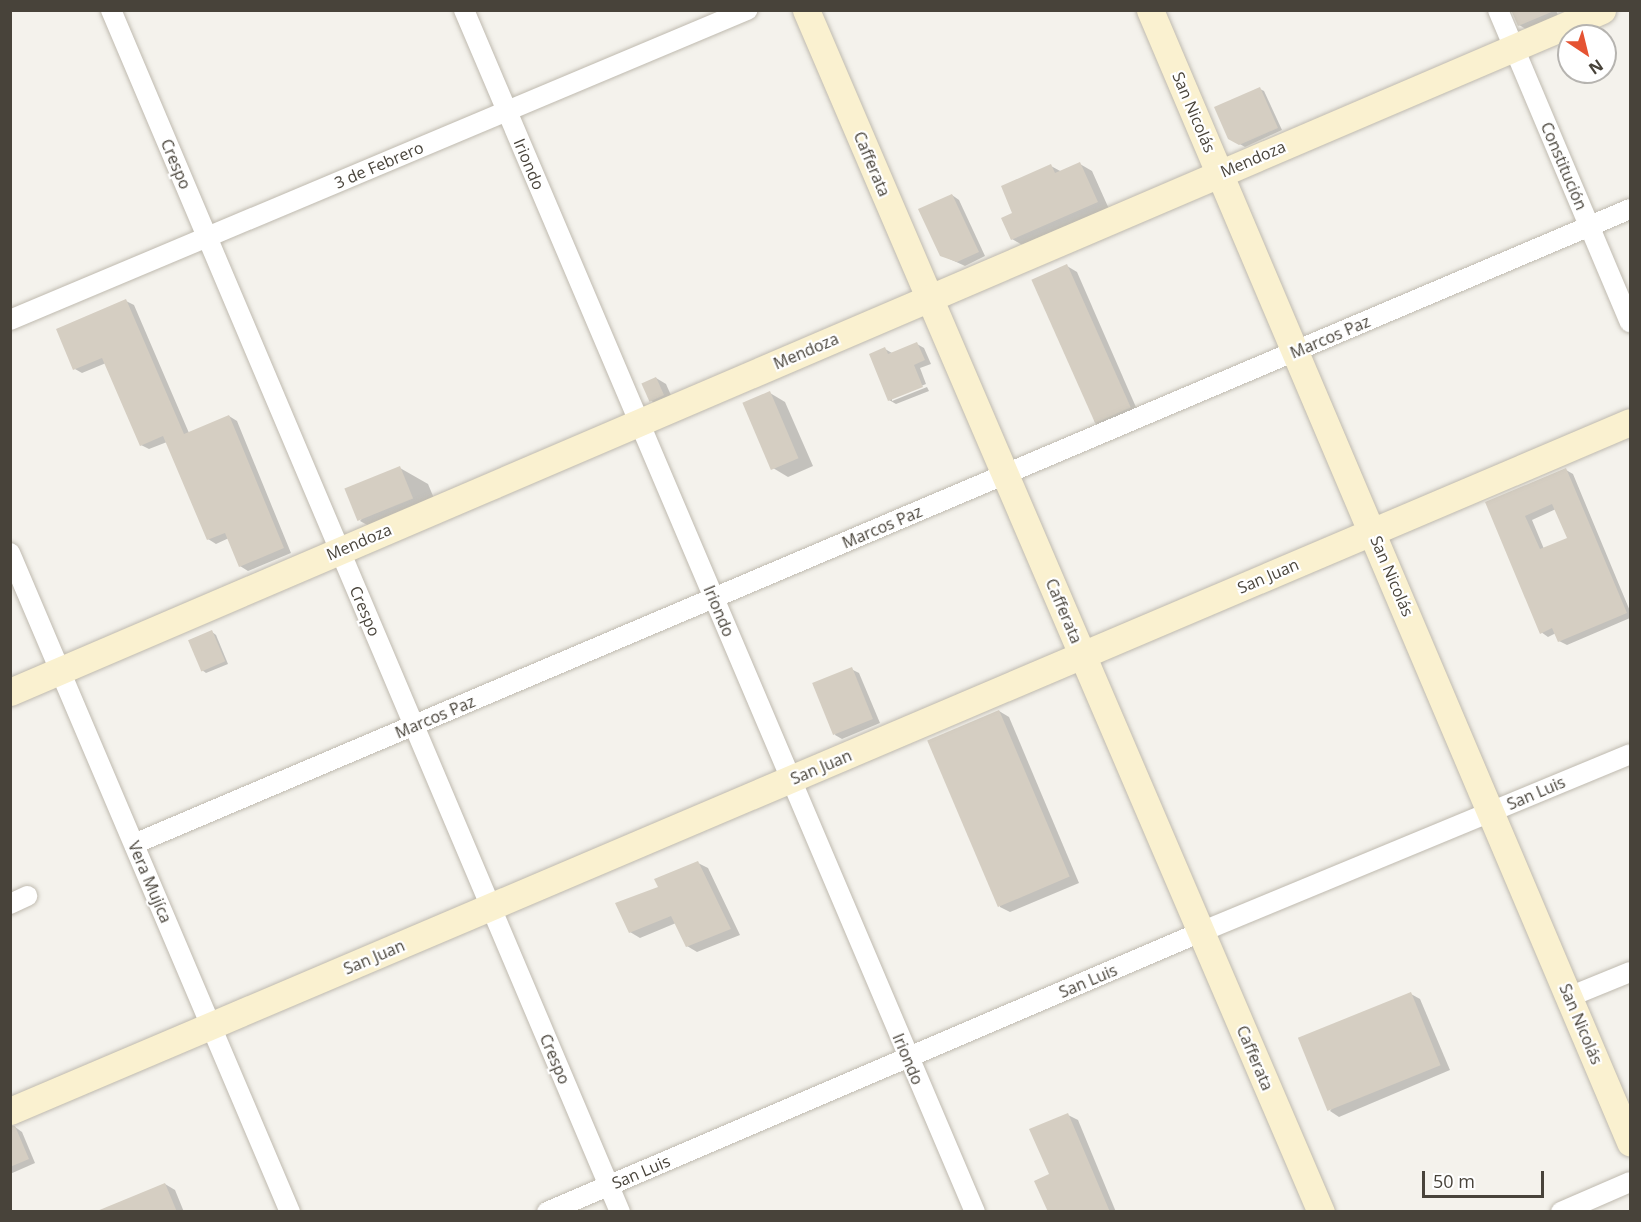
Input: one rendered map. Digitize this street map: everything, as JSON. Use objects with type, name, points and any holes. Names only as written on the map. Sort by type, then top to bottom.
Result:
[{"type":"main road","name":"Cafferata","points":[[806,10],[1321,1212]]},
{"type":"main road","name":"San Nicolás","points":[[1150,10],[1373,531],[1630,1142]]},
{"type":"main road","name":"Mendoza","points":[[10,692],[1602,10]]},
{"type":"main road","name":"San Juan","points":[[10,1111],[1630,422]]},
{"type":"street","name":"Crespo","points":[[111,10],[620,1212]]},
{"type":"street","name":"Iriondo","points":[[464,10],[975,1212]]},
{"type":"street","name":"3 de Febrero","points":[[10,320],[747,10]]},
{"type":"street","name":"Constitución","points":[[1498,10],[1630,322]]},
{"type":"street","name":"Marcos Paz","points":[[134,844],[1630,209]]},
{"type":"street","name":"Vera Mujíca","points":[[10,553],[290,1212]]},
{"type":"street","name":"San Luis","points":[[547,1212],[1201,932],[1630,754]]},
{"type":"street","points":[[1569,997],[1630,972]]},
{"type":"street","points":[[1561,1212],[1630,1182]]},
{"type":"building","points":[[1511,10],[1554,10],[1554,11],[1518,26]]},
{"type":"building","points":[[1260,87],[1278,128],[1239,145],[1228,139],[1214,107]]},
{"type":"building","points":[[1080,162],[1098,202],[1011,240],[1001,218],[1012,213],[1001,186],[1051,164],[1055,173]]},
{"type":"building","points":[[952,194],[979,252],[957,262],[940,256],[918,209]]},
{"type":"building","points":[[1067,264],[1131,407],[1095,423],[1031,280]]},
{"type":"building","points":[[126,299],[184,434],[229,415],[284,548],[239,567],[225,533],[207,540],[163,436],[140,446],[102,358],[73,370],[56,329]]},
{"type":"building","points":[[917,342],[925,360],[914,365],[923,387],[888,401],[869,354],[885,347],[888,354]]},
{"type":"building","points":[[656,377],[664,395],[650,402],[641,384]]},
{"type":"building","points":[[770,391],[799,458],[771,470],[742,403]]},
{"type":"building","points":[[400,466],[413,498],[357,521],[344,488]]},
{"type":"building","points":[[1566,468],[1627,613],[1558,642],[1552,628],[1540,634],[1485,502]],"holes":[[[1552,504],[1567,538],[1540,549],[1525,516]]]},
{"type":"building","points":[[212,630],[225,661],[201,671],[188,640]]},
{"type":"building","points":[[852,667],[873,719],[833,735],[812,683]]},
{"type":"building","points":[[999,710],[1070,877],[998,907],[927,740]]},
{"type":"building","points":[[698,861],[731,929],[686,947],[671,916],[629,933],[615,903],[658,887],[654,879]]},
{"type":"building","points":[[1411,992],[1441,1065],[1327,1111],[1298,1038]]},
{"type":"building","points":[[1068,1113],[1110,1212],[1048,1212],[1034,1181],[1049,1174],[1029,1129]]},
{"type":"building","points":[[10,1126],[15,1126],[29,1159],[10,1167]]},
{"type":"building","points":[[165,1183],[177,1212],[97,1212],[97,1211]]}]
